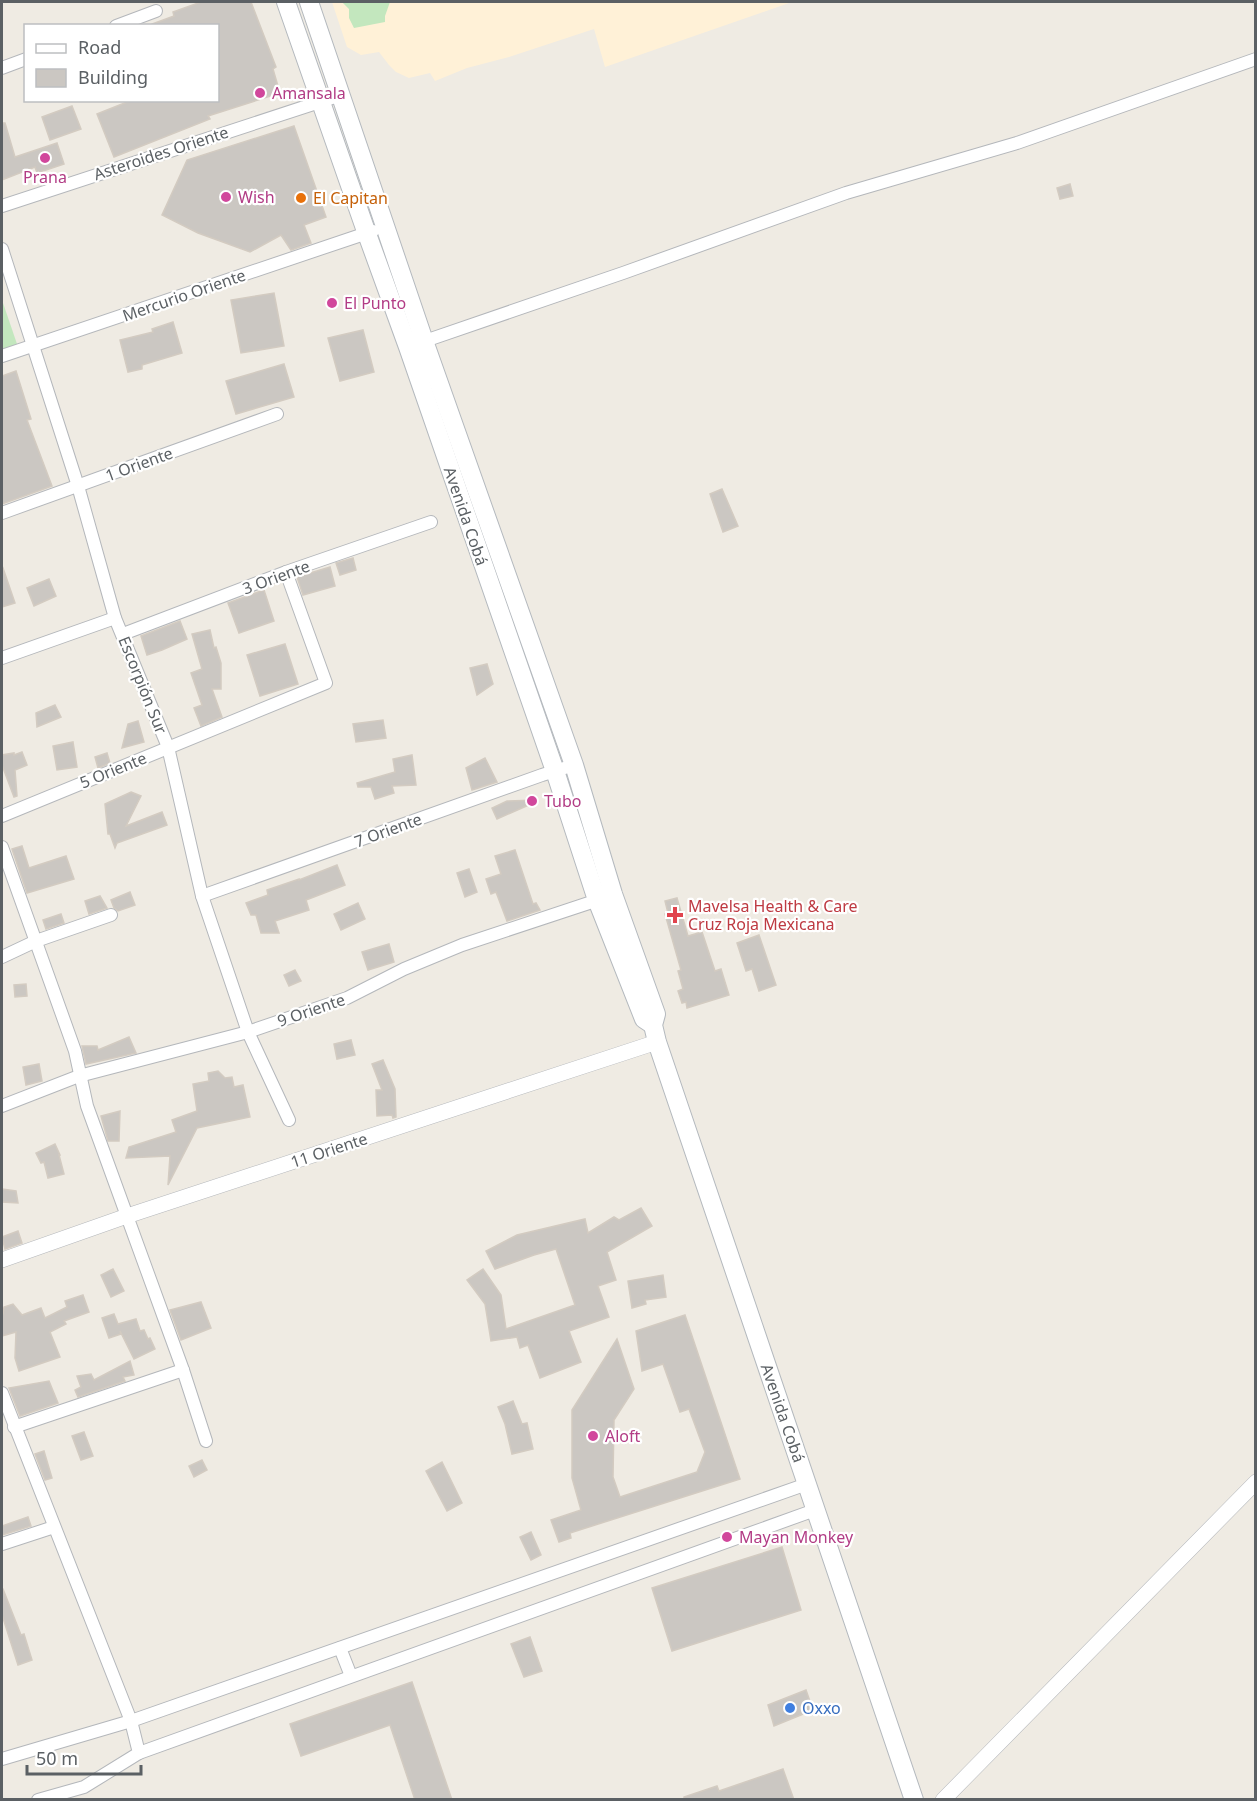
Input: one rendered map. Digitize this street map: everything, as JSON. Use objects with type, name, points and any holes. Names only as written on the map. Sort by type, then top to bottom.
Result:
[{"type":"main road","name":"Avenida Cobá","points":[[286,2],[367,234],[416,344],[574,765],[605,897]]},
{"type":"main road","name":"Avenida Cobá","points":[[309,2],[386,227],[416,344],[555,771],[605,897],[656,1014],[655,1034],[911,1796]]},
{"type":"street","points":[[121,24],[156,11]]},
{"type":"street","points":[[416,344],[846,193],[1017,143],[1256,59]]},
{"type":"street","points":[[2,68],[24,60]]},
{"type":"street","name":"Asteroides Oriente","points":[[2,206],[340,95]]},
{"type":"street","name":"Mercurio Oriente","points":[[2,356],[386,227]]},
{"type":"street","name":"Escorpión Sur","points":[[2,249],[78,486],[115,618],[168,747],[202,896],[248,1032],[289,1119]]},
{"type":"street","name":"1 Oriente","points":[[2,513],[277,414]]},
{"type":"street","name":"3 Oriente","points":[[123,634],[286,572],[431,522]]},
{"type":"street","name":"5 Oriente","points":[[2,816],[326,683],[286,572]]},
{"type":"street","points":[[2,658],[115,618]]},
{"type":"street","name":"7 Oriente","points":[[202,896],[574,765]]},
{"type":"street","points":[[2,847],[75,1051],[87,1106],[183,1370],[206,1441]]},
{"type":"street","name":"9 Oriente","points":[[2,1106],[80,1076],[248,1032],[347,998],[404,969],[462,945],[605,897]]},
{"type":"street","points":[[2,957],[36,941],[111,915]]},
{"type":"street","name":"11 Oriente","points":[[2,1260],[655,1034]]},
{"type":"street","points":[[14,1427],[183,1370]]},
{"type":"street","points":[[2,1393],[131,1721],[139,1753]]},
{"type":"street","points":[[943,1800],[1256,1482]]},
{"type":"street","points":[[2,1758],[131,1721],[807,1484]]},
{"type":"street","points":[[38,1800],[84,1787],[139,1753],[815,1510]]},
{"type":"street","points":[[2,1544],[54,1527]]},
{"type":"street","points":[[340,1648],[351,1676]]},
{"type":"shaded area","points":[[332,2],[792,2],[605,67],[594,29],[509,57],[467,68],[435,81],[430,73],[409,78],[396,72],[379,52],[361,55],[347,47]]},
{"type":"green space","points":[[342,2],[390,2],[385,22],[354,28],[349,18],[349,9]]},
{"type":"green space","points":[[2,300],[17,344],[2,350]]},
{"type":"building","points":[[201,2],[251,2],[276,67],[273,69],[280,93],[208,116],[210,119],[114,157],[97,114],[127,102],[219,102],[219,24],[152,24],[174,16],[173,12]]},
{"type":"building","points":[[72,106],[81,129],[50,140],[42,117]]},
{"type":"building","points":[[2,123],[5,123],[15,157],[57,143],[64,164],[37,173],[35,167],[2,180]]},
{"type":"building","name":"Wish","points":[[294,126],[326,217],[304,225],[311,243],[291,250],[281,235],[250,252],[198,233],[162,215],[187,160]]},
{"type":"building","points":[[1070,184],[1073,196],[1060,199],[1057,188]]},
{"type":"building","points":[[274,293],[284,346],[241,353],[231,300]]},
{"type":"building","points":[[173,322],[182,353],[142,365],[142,369],[128,372],[120,340],[153,332],[152,329]]},
{"type":"building","points":[[363,330],[374,372],[340,381],[328,338]]},
{"type":"building","points":[[284,364],[294,397],[236,414],[226,381]]},
{"type":"building","points":[[16,371],[31,419],[27,420],[52,486],[2,504],[2,376]]},
{"type":"building","points":[[722,489],[738,526],[723,532],[710,494]]},
{"type":"building","points":[[353,558],[356,570],[340,575],[336,563]]},
{"type":"building","points":[[330,567],[335,586],[303,595],[297,577]]},
{"type":"building","points":[[2,569],[15,603],[2,607]]},
{"type":"building","points":[[49,579],[56,596],[34,606],[27,588]]},
{"type":"building","points":[[264,590],[274,621],[239,633],[228,603]]},
{"type":"building","points":[[180,621],[187,639],[147,655],[141,636]]},
{"type":"building","points":[[210,630],[214,648],[216,647],[221,663],[221,689],[212,689],[222,717],[201,726],[194,708],[202,705],[191,673],[202,669],[192,634]]},
{"type":"building","points":[[285,644],[298,684],[260,696],[247,655]]},
{"type":"building","points":[[487,664],[493,684],[477,695],[470,668]]},
{"type":"building","points":[[55,705],[61,717],[37,727],[36,713]]},
{"type":"building","points":[[383,720],[386,738],[356,742],[353,724]]},
{"type":"building","points":[[138,721],[144,742],[122,748],[128,724]]},
{"type":"building","points":[[73,742],[77,767],[57,770],[53,746]]},
{"type":"building","points":[[22,752],[27,765],[15,770],[17,796],[14,797],[2,765],[2,755]]},
{"type":"building","points":[[107,753],[110,763],[98,768],[95,757]]},
{"type":"building","points":[[412,755],[416,785],[392,786],[394,793],[375,799],[371,787],[358,787],[357,783],[395,772],[393,759]]},
{"type":"building","points":[[485,758],[497,782],[472,790],[466,768]]},
{"type":"building","points":[[131,792],[141,796],[126,826],[162,812],[167,825],[117,843],[115,848],[108,834],[105,804]]},
{"type":"building","points":[[537,800],[497,819],[492,808],[507,801]]},
{"type":"building","points":[[22,846],[29,868],[66,856],[74,879],[27,893],[12,849]]},
{"type":"building","points":[[515,850],[533,904],[536,903],[540,910],[507,921],[496,892],[491,894],[486,879],[501,874],[495,856]]},
{"type":"building","points":[[337,865],[345,885],[306,900],[309,910],[275,921],[279,933],[261,933],[256,915],[251,915],[246,903],[268,895],[267,890]]},
{"type":"building","points":[[469,869],[477,892],[465,897],[457,873]]},
{"type":"building","points":[[130,892],[135,905],[118,911],[114,908],[111,900]]},
{"type":"building","points":[[100,896],[107,908],[89,914],[85,901]]},
{"type":"building","points":[[677,898],[688,936],[702,932],[715,971],[721,969],[729,995],[687,1008],[686,1002],[682,1003],[678,991],[683,989],[678,971],[681,970],[665,914],[668,913],[665,901]]},
{"type":"building","points":[[358,903],[365,919],[341,930],[334,914]]},
{"type":"building","points":[[61,914],[64,923],[46,929],[43,920]]},
{"type":"building","points":[[759,935],[776,985],[759,991],[752,969],[746,971],[737,943]]},
{"type":"building","points":[[389,944],[394,962],[368,970],[362,952]]},
{"type":"building","points":[[295,970],[301,981],[289,986],[284,975]]},
{"type":"building","points":[[26,984],[27,996],[15,997],[14,985]]},
{"type":"building","points":[[129,1037],[136,1053],[86,1064],[82,1046],[97,1046],[98,1050]]},
{"type":"building","points":[[351,1040],[355,1055],[337,1059],[334,1044]]},
{"type":"building","points":[[383,1060],[395,1089],[396,1117],[393,1118],[392,1115],[377,1116],[376,1090],[382,1090],[372,1064]]},
{"type":"building","points":[[39,1064],[42,1081],[26,1085],[23,1067]]},
{"type":"building","points":[[218,1071],[225,1078],[232,1077],[234,1087],[243,1085],[250,1117],[197,1128],[168,1185],[170,1156],[126,1158],[129,1147],[176,1132],[172,1120],[197,1111],[193,1084],[209,1081],[208,1073]]},
{"type":"building","points":[[120,1111],[119,1141],[108,1141],[101,1116]]},
{"type":"building","points":[[55,1144],[64,1174],[48,1178],[44,1162],[41,1163],[36,1153]]},
{"type":"building","points":[[2,1189],[16,1191],[18,1203],[2,1202]]},
{"type":"building","points":[[641,1208],[652,1226],[607,1252],[616,1280],[598,1286],[609,1317],[569,1331],[581,1362],[540,1378],[528,1345],[520,1348],[517,1337],[491,1341],[485,1304],[467,1280],[483,1269],[501,1295],[506,1329],[575,1305],[556,1249],[495,1269],[486,1251],[517,1235],[585,1219],[588,1233],[614,1217],[619,1220]]},
{"type":"building","points":[[18,1231],[22,1243],[5,1249],[2,1237]]},
{"type":"building","points":[[113,1269],[124,1291],[111,1297],[101,1275]]},
{"type":"building","points":[[663,1275],[666,1297],[645,1300],[646,1304],[632,1308],[628,1281]]},
{"type":"building","points":[[83,1295],[89,1312],[64,1321],[66,1324],[50,1332],[60,1357],[19,1371],[15,1358],[16,1332],[2,1336],[4,1307],[13,1304],[22,1315],[41,1308],[45,1318],[67,1307],[65,1301]]},
{"type":"building","points":[[201,1302],[211,1328],[181,1340],[170,1310]]},
{"type":"building","points":[[114,1314],[118,1324],[136,1319],[140,1331],[144,1330],[155,1349],[134,1359],[120,1331],[121,1334],[109,1338],[102,1318]]},
{"type":"building","name":"Aloft","points":[[685,1315],[740,1479],[570,1533],[571,1538],[559,1542],[551,1520],[581,1510],[572,1478],[572,1410],[617,1339],[634,1389],[614,1420],[613,1477],[620,1497],[697,1472],[705,1452],[689,1409],[680,1412],[663,1364],[642,1371],[636,1331]]},
{"type":"building","points":[[130,1361],[134,1375],[123,1377],[125,1381],[78,1397],[75,1390],[81,1387],[77,1376],[91,1374],[94,1380]]},
{"type":"building","points":[[49,1381],[58,1403],[20,1416],[9,1388]]},
{"type":"building","points":[[513,1401],[522,1424],[527,1423],[533,1449],[512,1454],[505,1424],[498,1407]]},
{"type":"building","points":[[84,1432],[93,1456],[81,1460],[72,1436]]},
{"type":"building","points":[[44,1451],[52,1478],[45,1480],[35,1454]]},
{"type":"building","points":[[202,1460],[207,1470],[194,1477],[189,1466]]},
{"type":"building","points":[[442,1462],[462,1503],[447,1511],[426,1471]]},
{"type":"building","points":[[28,1517],[31,1526],[2,1535],[2,1526]]},
{"type":"building","points":[[531,1532],[541,1555],[531,1560],[520,1537]]},
{"type":"building","points":[[782,1547],[801,1610],[672,1651],[652,1588]]},
{"type":"building","points":[[2,1589],[21,1635],[24,1634],[32,1660],[18,1665],[2,1615]]},
{"type":"building","points":[[530,1637],[542,1671],[524,1677],[511,1644]]},
{"type":"building","points":[[412,1682],[452,1800],[415,1800],[390,1725],[301,1756],[290,1724]]},
{"type":"building","name":"Oxxo","points":[[806,1690],[813,1710],[774,1726],[768,1705]]},
{"type":"building","points":[[783,1769],[794,1800],[684,1800],[684,1797],[717,1786],[719,1791]]},
{"type":"place","name":"Amansala","points":[[260,93]]},
{"type":"place","name":"Prana","points":[[45,158]]},
{"type":"place","name":"Wish","points":[[226,197]]},
{"type":"place","name":"El Capitan","points":[[301,198]]},
{"type":"place","name":"El Punto","points":[[332,303]]},
{"type":"place","name":"Tubo","points":[[532,801]]},
{"type":"place","name":"Mavelsa Health & Care Cruz Roja Mexicana","points":[[675,915]]},
{"type":"place","name":"Aloft","points":[[593,1436]]},
{"type":"place","name":"Mayan Monkey","points":[[727,1537]]},
{"type":"place","name":"Oxxo","points":[[790,1708]]}]
